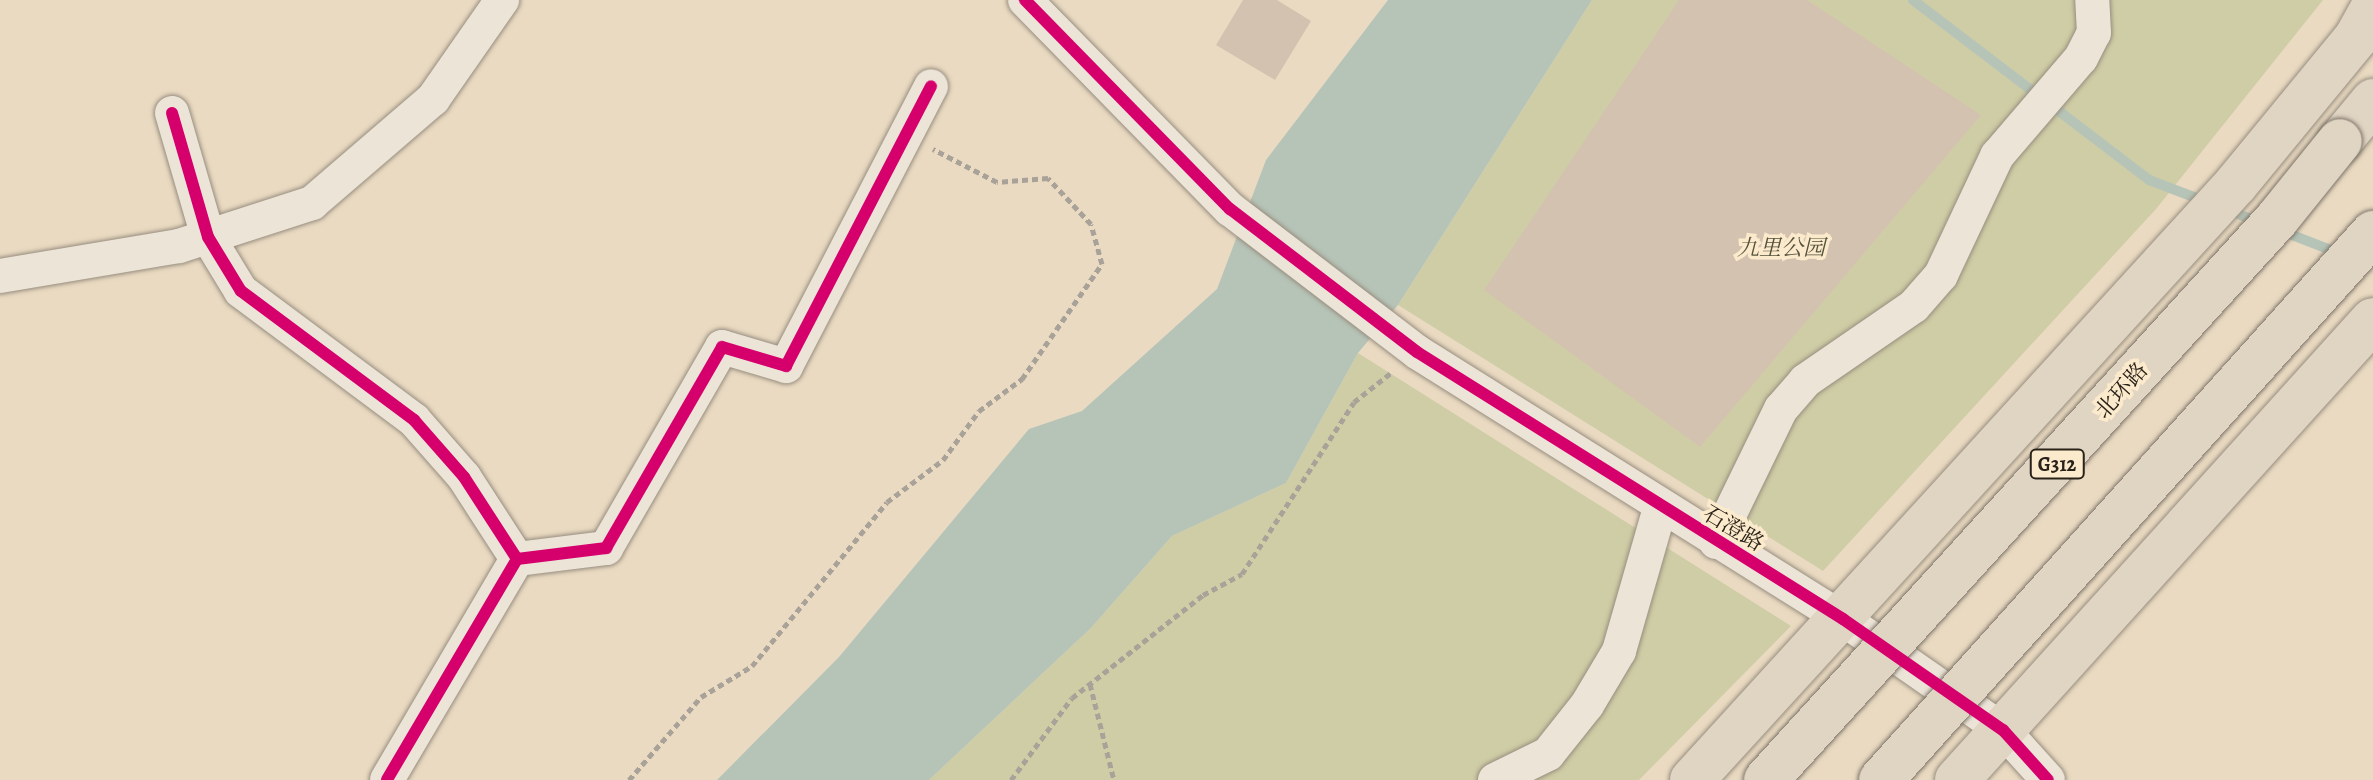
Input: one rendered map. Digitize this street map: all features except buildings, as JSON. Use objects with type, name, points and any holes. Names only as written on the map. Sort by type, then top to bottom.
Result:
[{"type":"highway","points":[[1692,780],[2104,332],[2305,100],[2367,21]]},
{"type":"highway","name":"北环路","points":[[1766,780],[2090,427],[2373,101]]},
{"type":"highway","points":[[1881,780],[2373,233]]},
{"type":"highway","points":[[1957,780],[2373,320]]},
{"type":"street","points":[[0,276],[208,237],[312,203],[433,99],[502,0]]},
{"type":"street","name":"石澄路","points":[[1025,0],[1230,209],[1384,327],[1417,352],[1660,508],[1843,619],[2003,730],[2048,780]]},
{"type":"street","points":[[1716,542],[1781,409],[1805,381],[1914,306],[1941,275],[1997,156],[2061,82],[2094,33],[2092,0]]},
{"type":"street","points":[[517,559],[606,548],[722,347],[786,366],[931,86]]},
{"type":"street","points":[[172,113],[208,237],[241,291],[414,420],[464,477],[517,559]]},
{"type":"street","points":[[1495,780],[1548,754],[1587,705],[1619,651],[1644,582],[1660,508]]},
{"type":"street","points":[[387,780],[517,559]]},
{"type":"path","points":[[629,780],[701,697],[752,666],[887,502],[943,460],[979,411],[1022,379],[1102,264],[1091,224],[1048,178],[997,182],[905,135]]},
{"type":"path","points":[[1011,780],[1072,698],[1203,595],[1242,574],[1354,402],[1417,352]]},
{"type":"path","points":[[1090,684],[1114,780]]},
{"type":"green space","name":"九里公园","points":[[1592,0],[2323,0],[2156,209],[1823,571],[1398,305]]},
{"type":"green space","points":[[1358,353],[1791,626],[1639,780],[929,780],[1091,628],[1172,536],[1286,483]]},
{"type":"shaded area","points":[[1388,0],[1592,0],[1398,305],[1358,353],[1286,483],[1172,536],[1091,628],[929,780],[717,780],[839,657],[1029,429],[1082,411],[1217,289],[1266,160]]},
{"type":"waterway","points":[[1913,0],[2149,180],[2207,202]]},
{"type":"waterway","points":[[2226,209],[2259,222]]},
{"type":"waterway","points":[[2282,231],[2341,254]]},
{"type":"cycle path","points":[[1025,0],[1230,209],[1417,352],[1843,619],[2003,730],[2048,780]]},
{"type":"cycle path","points":[[517,559],[606,548],[722,347],[786,366],[931,86]]},
{"type":"cycle path","points":[[172,113],[208,237],[241,291],[414,420],[464,477],[517,559],[387,780]]}]
